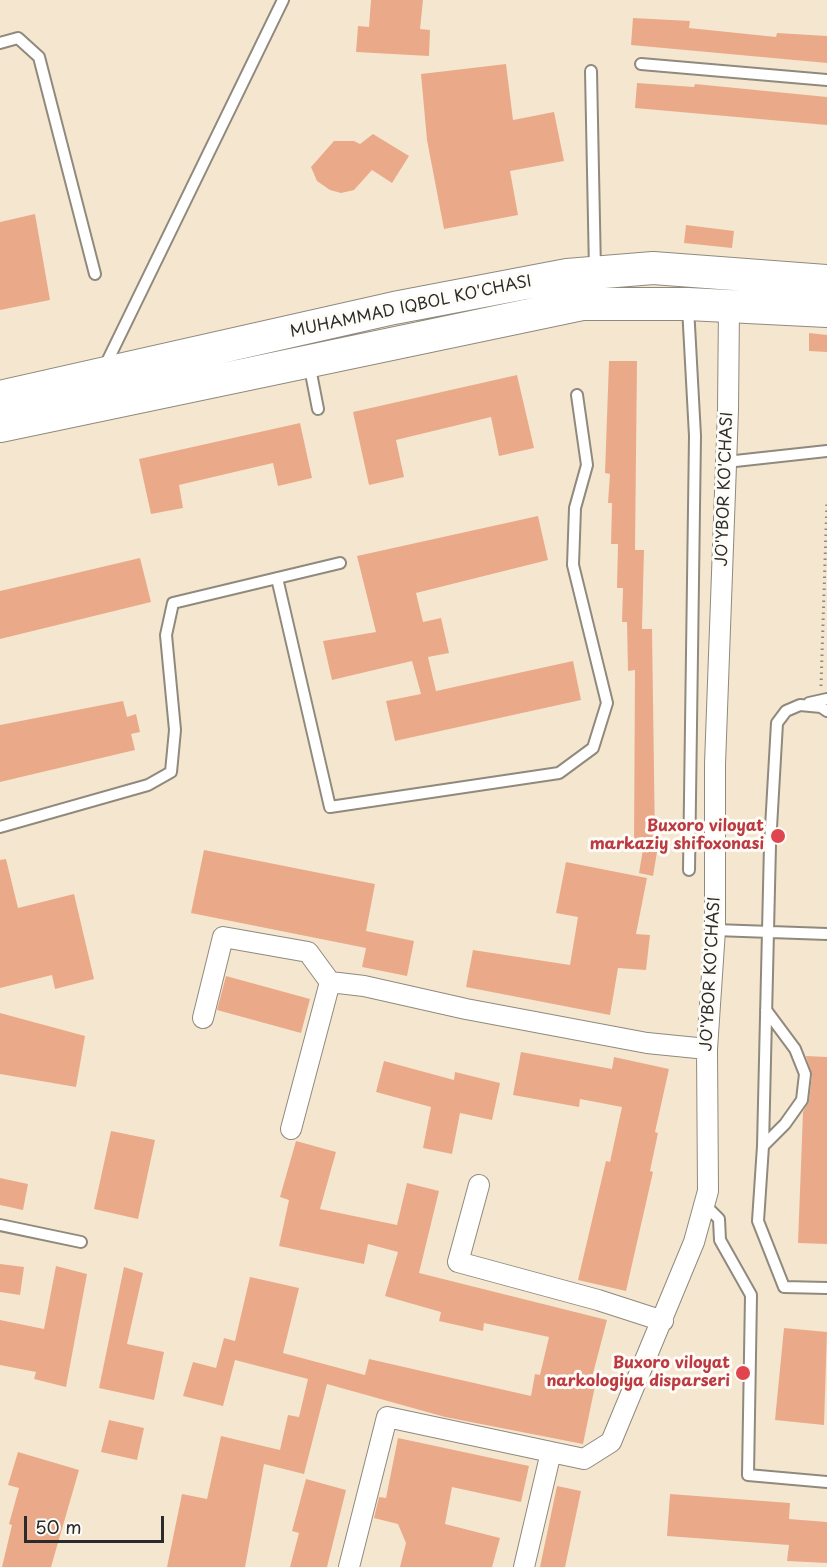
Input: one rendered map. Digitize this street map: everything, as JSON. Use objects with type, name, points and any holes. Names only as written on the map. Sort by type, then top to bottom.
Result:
[{"type":"main road","name":"MUHAMMAD IQBOL KO'CHASI","points":[[0,397],[394,308],[595,271],[652,268],[827,281]]},
{"type":"main road","name":"MUHAMMAD IQBOL KO'CHASI","points":[[0,426],[582,304],[688,304],[827,311]]},
{"type":"street","name":"JO'YBOR KO'CHASI","points":[[350,1567],[387,1417],[584,1459],[611,1442],[694,1242],[708,1191],[707,1049],[715,930],[714,764],[726,462],[729,306]]},
{"type":"street","points":[[203,1018],[224,938],[308,952],[330,982],[364,986],[466,1009],[647,1043],[707,1049]]},
{"type":"street","points":[[291,1129],[330,982]]},
{"type":"street","points":[[479,1185],[458,1262],[598,1300],[663,1321]]},
{"type":"street","points":[[524,1567],[551,1452]]},
{"type":"lane","points":[[102,374],[283,0]]},
{"type":"lane","points":[[0,44],[18,38],[39,57],[95,274]]},
{"type":"lane","points":[[641,64],[827,80]]},
{"type":"lane","points":[[591,71],[595,271]]},
{"type":"lane","points":[[688,304],[695,436],[689,870]]},
{"type":"lane","points":[[308,360],[318,409]]},
{"type":"lane","points":[[276,578],[330,807],[559,773],[593,748],[607,703],[573,565],[575,508],[587,465],[577,395]]},
{"type":"lane","points":[[726,462],[827,451]]},
{"type":"lane","points":[[0,827],[148,785],[171,772],[175,730],[166,635],[173,603],[340,563]]},
{"type":"lane","points":[[824,699],[786,711],[777,723],[765,1010],[763,1146],[758,1221],[784,1287],[827,1288]]},
{"type":"lane","points":[[800,705],[821,707],[827,711]]},
{"type":"lane","points":[[715,930],[827,934]]},
{"type":"lane","points":[[763,1146],[785,1124],[802,1100],[805,1074],[795,1049],[765,1010]]},
{"type":"lane","points":[[704,1204],[719,1219],[720,1240],[751,1295],[748,1475],[827,1482]]},
{"type":"lane","points":[[0,1225],[81,1242]]},
{"type":"path","points":[[824,699],[827,500]]},
{"type":"building","points":[[371,0],[423,0],[420,29],[430,30],[429,56],[356,52],[358,26],[369,27]]},
{"type":"building","points":[[633,18],[690,21],[689,28],[776,37],[777,33],[827,36],[827,63],[631,45]]},
{"type":"building","points":[[506,64],[513,120],[554,112],[564,161],[510,171],[518,215],[444,229],[427,140],[421,74]]},
{"type":"building","points":[[637,83],[694,87],[695,84],[827,97],[827,125],[635,108]]},
{"type":"building","points":[[373,134],[409,156],[392,183],[372,170],[354,190],[341,193],[330,190],[317,181],[311,167],[334,141],[354,141],[360,144]]},
{"type":"building","points":[[35,214],[50,300],[0,310],[0,222]]},
{"type":"building","points":[[686,225],[734,231],[732,248],[684,243]]},
{"type":"building","points":[[809,333],[827,335],[827,352],[809,351]]},
{"type":"building","points":[[609,361],[637,361],[635,550],[644,550],[642,629],[652,629],[655,843],[634,844],[635,670],[628,671],[627,622],[622,622],[623,588],[617,588],[618,544],[611,544],[612,503],[608,503],[610,474],[605,473]]},
{"type":"building","points":[[517,375],[534,448],[499,456],[491,417],[396,440],[404,477],[369,485],[353,412]]},
{"type":"building","points":[[300,423],[312,478],[278,486],[273,463],[179,485],[183,508],[151,514],[139,459]]},
{"type":"building","points":[[538,516],[548,560],[416,593],[423,622],[441,618],[449,653],[428,657],[436,691],[573,661],[581,700],[395,741],[386,701],[421,694],[412,661],[332,680],[323,641],[376,632],[357,556]]},
{"type":"building","points":[[140,558],[151,602],[0,639],[0,591]]},
{"type":"building","points":[[123,701],[127,717],[136,714],[140,732],[131,734],[135,750],[0,782],[0,725]]},
{"type":"building","points":[[643,849],[657,852],[653,876],[639,873]]},
{"type":"building","points":[[204,850],[375,884],[366,931],[414,941],[407,976],[362,967],[366,948],[191,913]]},
{"type":"building","points":[[6,859],[18,908],[74,894],[94,979],[55,989],[52,975],[0,988],[0,860]]},
{"type":"building","points":[[566,862],[647,878],[636,934],[650,935],[646,970],[618,968],[610,1015],[466,987],[473,950],[570,965],[578,917],[556,913]]},
{"type":"building","points":[[226,976],[310,999],[301,1033],[217,1010]]},
{"type":"building","points":[[0,1013],[85,1036],[76,1087],[0,1074]]},
{"type":"building","points":[[521,1052],[612,1069],[614,1057],[669,1069],[655,1132],[658,1133],[650,1171],[653,1172],[626,1291],[578,1280],[606,1161],[610,1162],[622,1107],[580,1099],[579,1107],[513,1095]]},
{"type":"building","points":[[806,1056],[827,1057],[827,1244],[798,1243],[803,1112],[809,1101],[812,1075]]},
{"type":"building","points":[[384,1061],[454,1080],[455,1072],[500,1083],[492,1120],[460,1113],[452,1154],[423,1148],[431,1107],[376,1092]]},
{"type":"building","points":[[111,1131],[155,1140],[138,1219],[94,1209]]},
{"type":"building","points":[[296,1141],[336,1152],[320,1209],[397,1225],[407,1183],[439,1191],[419,1273],[607,1320],[590,1385],[595,1386],[583,1444],[445,1417],[327,1384],[304,1474],[264,1464],[245,1567],[167,1567],[182,1494],[207,1499],[221,1436],[280,1450],[288,1415],[299,1417],[308,1379],[235,1360],[223,1406],[183,1396],[193,1362],[216,1368],[224,1338],[235,1341],[250,1277],[299,1288],[283,1353],[365,1375],[369,1359],[531,1396],[535,1374],[540,1375],[549,1337],[484,1323],[483,1331],[439,1321],[441,1312],[385,1296],[398,1252],[368,1244],[364,1264],[279,1246],[289,1200],[280,1197]]},
{"type":"building","points":[[0,1178],[28,1184],[23,1210],[0,1205]]},
{"type":"building","points":[[0,1264],[24,1267],[20,1295],[0,1292]]},
{"type":"building","points":[[56,1266],[87,1274],[66,1387],[34,1379],[36,1372],[0,1365],[0,1320],[44,1329]]},
{"type":"building","points":[[124,1267],[143,1273],[127,1344],[164,1352],[154,1400],[99,1388]]},
{"type":"building","points":[[784,1328],[827,1332],[824,1425],[775,1420]]},
{"type":"building","points":[[109,1420],[144,1428],[137,1460],[101,1452]]},
{"type":"building","points":[[398,1438],[529,1466],[521,1502],[452,1487],[445,1524],[500,1538],[492,1567],[400,1567],[406,1543],[398,1524],[374,1518],[379,1497],[386,1498]]},
{"type":"building","points":[[18,1452],[79,1470],[51,1567],[2,1567],[12,1525],[9,1524],[19,1488],[8,1485]]},
{"type":"building","points":[[306,1479],[346,1490],[327,1567],[290,1567],[299,1533],[292,1531]]},
{"type":"building","points":[[557,1486],[581,1491],[565,1567],[540,1567]]},
{"type":"building","points":[[670,1494],[790,1503],[789,1519],[827,1522],[827,1563],[787,1561],[789,1545],[667,1536]]},
{"type":"place","name":"Buxoro viloyat markaziy shifoxonasi","points":[[778,836]]},
{"type":"place","name":"Buxoro viloyat narkologiya disparseri","points":[[743,1373]]}]
